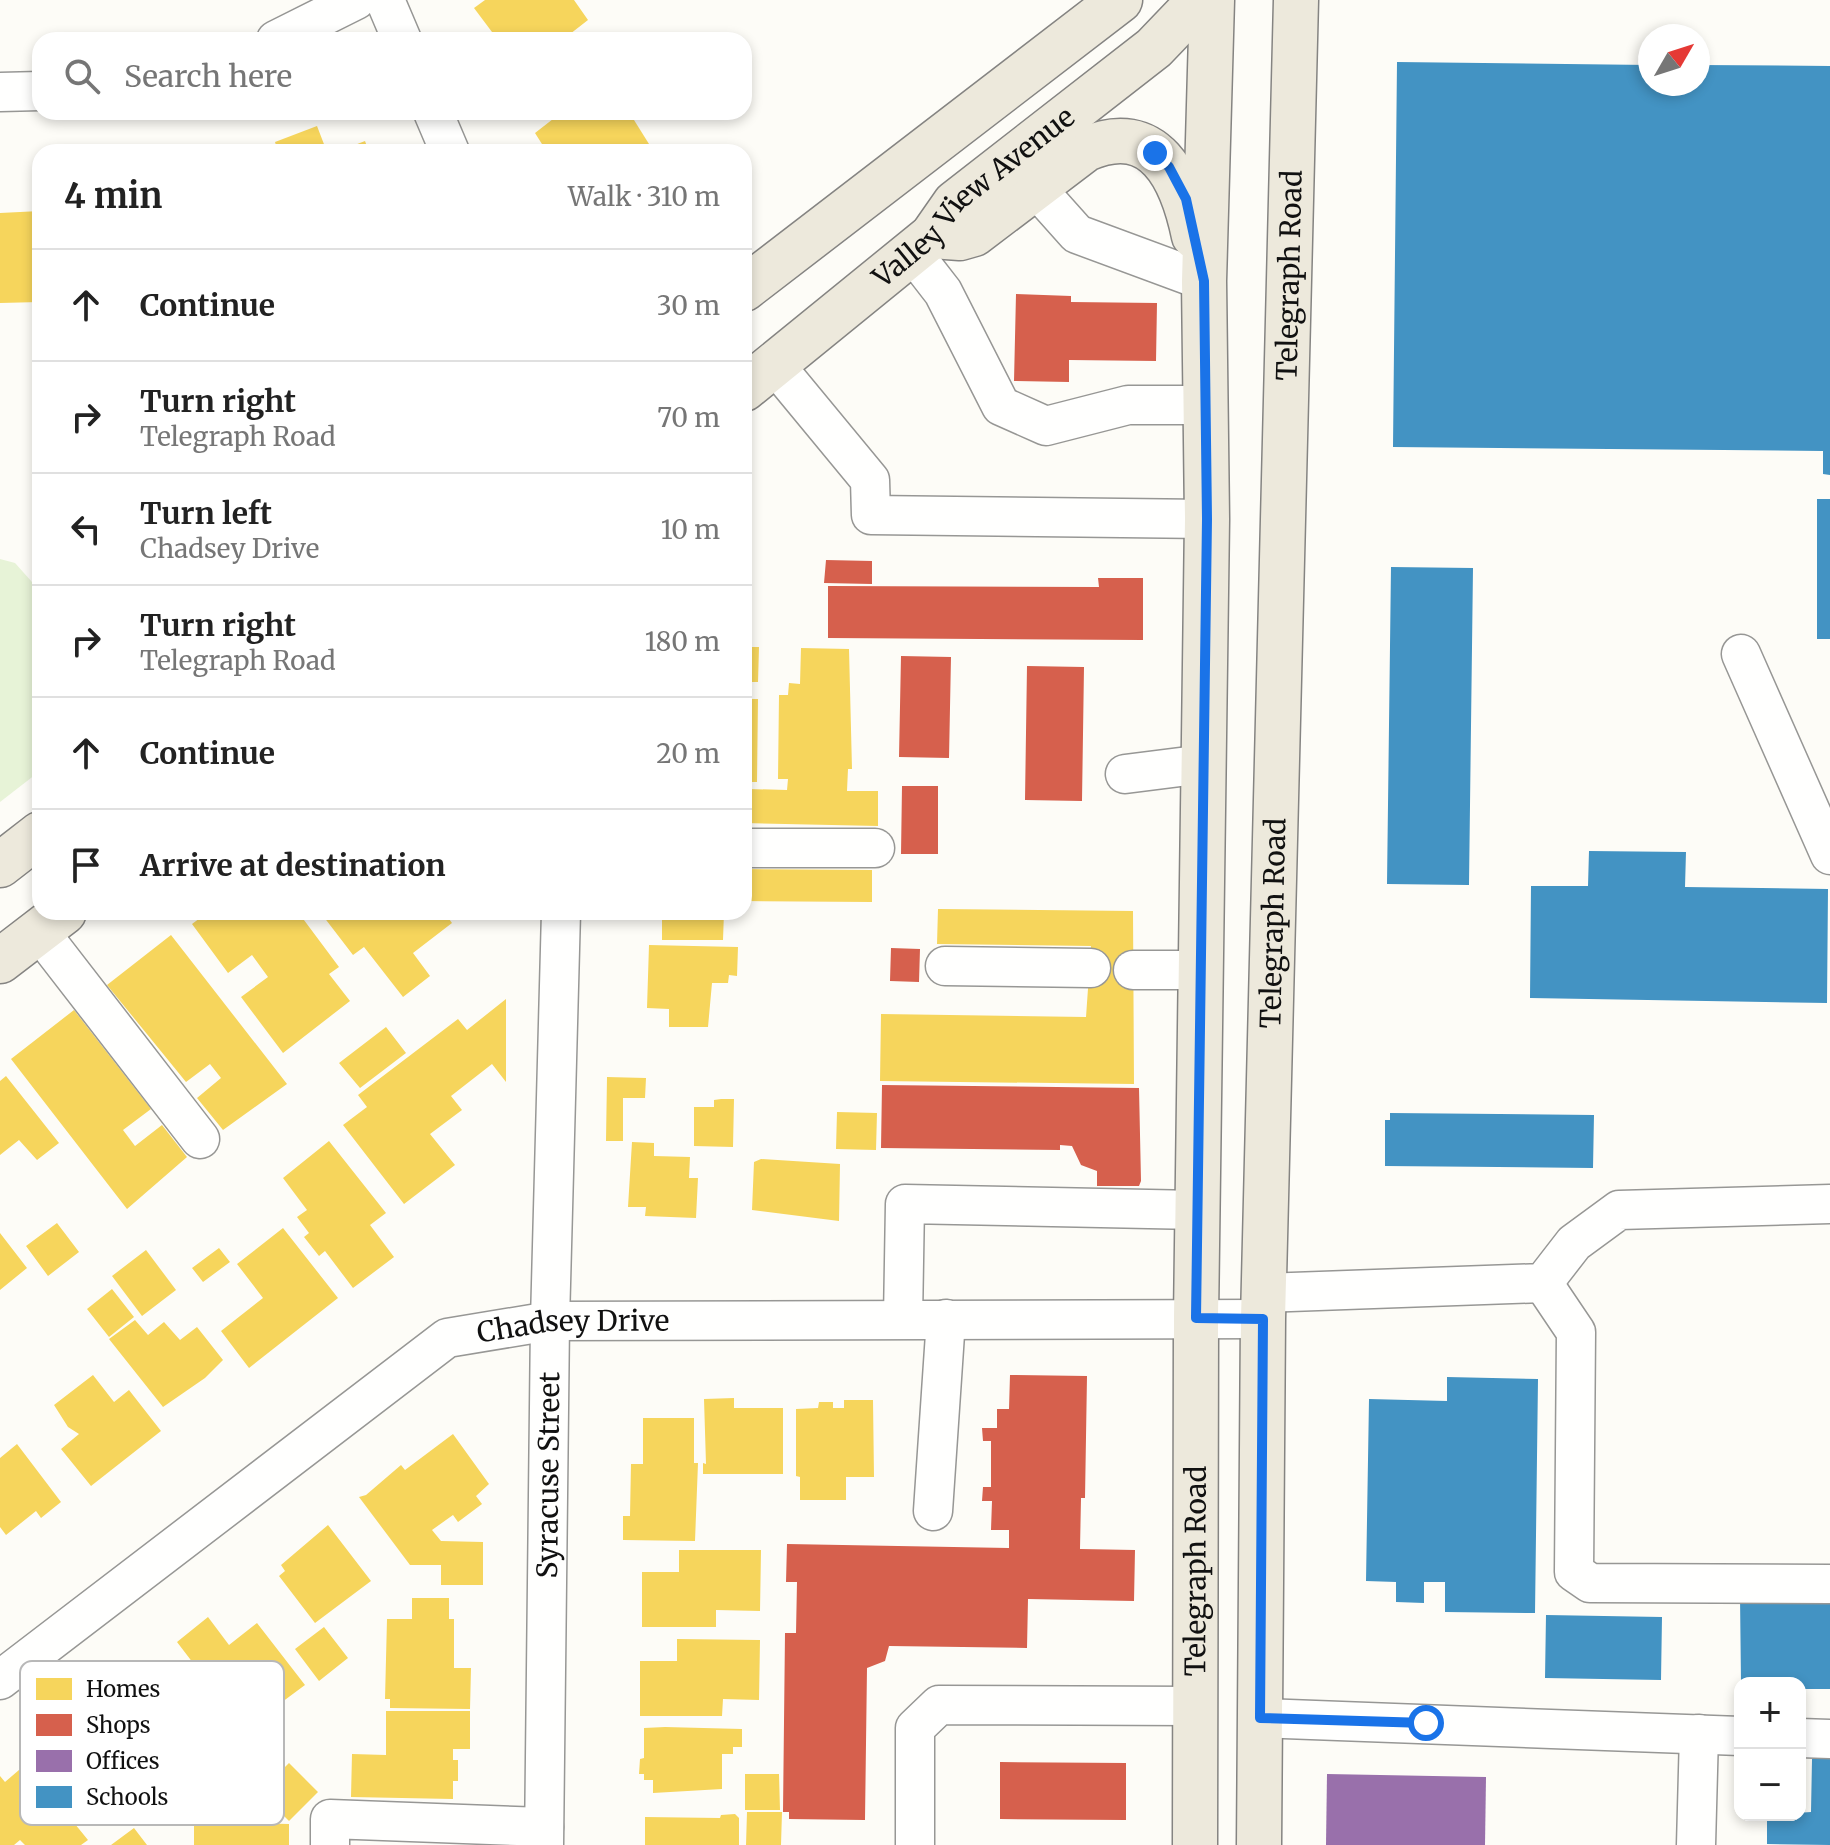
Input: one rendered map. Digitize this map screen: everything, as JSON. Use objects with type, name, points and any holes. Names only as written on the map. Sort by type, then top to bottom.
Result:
[{"type":"main road","points":[[752,283],[1120,0]]},
{"type":"main road","name":"Valley View Avenue","points":[[760,377],[922,244],[955,203],[1154,48],[1200,0]]},
{"type":"main road","name":"Telegraph Road","points":[[1195,1845],[1196,1318],[1207,519],[1204,281],[1212,0]]},
{"type":"main road","name":"Telegraph Road","points":[[1259,1845],[1264,1306],[1296,0]]},
{"type":"main road","points":[[922,244],[974,234],[1086,149],[1105,140],[1143,145],[1169,167],[1186,199],[1204,281]]},
{"type":"main road","points":[[0,865],[32,840]]},
{"type":"main road","points":[[0,961],[51,922]]},
{"type":"street","points":[[292,32],[356,0]]},
{"type":"street","points":[[385,0],[399,32]]},
{"type":"street","points":[[0,92],[32,91]]},
{"type":"street","points":[[436,120],[447,144]]},
{"type":"street","points":[[1035,187],[1077,234],[1204,281]]},
{"type":"street","points":[[922,244],[1001,406],[1046,426],[1128,405],[1206,405]]},
{"type":"street","points":[[760,377],[870,480],[871,515],[1207,519]]},
{"type":"street","points":[[1741,654],[1830,855]]},
{"type":"street","points":[[1125,774],[1204,764]]},
{"type":"street","points":[[752,848],[875,848]]},
{"type":"street","name":"Syracuse Street","points":[[544,1836],[550,1321],[561,920]]},
{"type":"street","points":[[51,922],[200,1139]]},
{"type":"street","points":[[945,966],[1091,968]]},
{"type":"street","points":[[1133,970],[1201,970]]},
{"type":"street","points":[[903,1319],[905,1204],[1197,1210]]},
{"type":"street","points":[[1830,1204],[1619,1210],[1574,1243],[1543,1283],[1576,1332],[1574,1572],[1590,1583],[1830,1584]]},
{"type":"street","name":"Chadsey Drive","points":[[25,1661],[447,1338],[550,1321],[1196,1318],[1264,1306],[1543,1283]]},
{"type":"street","points":[[933,1511],[946,1319]]},
{"type":"street","name":"Chadsey Drive","points":[[0,1680],[20,1665]]},
{"type":"street","points":[[915,1845],[915,1728],[939,1705],[1194,1706]]},
{"type":"street","points":[[1260,1718],[1734,1736]]},
{"type":"street","points":[[1696,1845],[1699,1734]]},
{"type":"street","points":[[1806,1738],[1830,1739]]},
{"type":"street","points":[[330,1845],[330,1819],[544,1836]]},
{"type":"green space","points":[[0,559],[15,563],[32,582],[32,777],[0,802]]},
{"type":"building: Homes","points":[[485,0],[574,0],[588,20],[573,32],[492,32],[474,8]]},
{"type":"building: Homes","points":[[552,120],[634,120],[649,144],[542,144],[535,133]]},
{"type":"building: Homes","points":[[317,126],[324,144],[276,144]]},
{"type":"building: Homes","points":[[32,211],[32,302],[0,303],[0,213]]},
{"type":"building: Homes","points":[[752,647],[759,647],[758,682],[752,682]]},
{"type":"building: Homes","points":[[801,648],[849,649],[852,769],[848,769],[847,791],[878,791],[878,826],[752,823],[752,789],[787,790],[788,779],[778,779],[779,695],[788,695],[789,683],[800,684]]},
{"type":"building: Homes","points":[[752,699],[758,699],[757,782],[752,782]]},
{"type":"building: Homes","points":[[752,869],[872,870],[872,902],[752,901]]},
{"type":"building: Homes","points":[[938,909],[1133,911],[1134,1084],[880,1081],[881,1014],[1086,1017],[1091,946],[937,944]]},
{"type":"building: Homes","points":[[197,920],[304,920],[339,967],[329,974],[350,1001],[283,1053],[241,997],[268,977],[252,955],[228,973],[192,924]]},
{"type":"building: Homes","points":[[326,920],[450,920],[452,923],[413,953],[430,976],[403,997],[364,947],[353,955]]},
{"type":"building: Homes","points":[[662,920],[724,920],[723,940],[662,940]]},
{"type":"building: Homes","points":[[171,935],[287,1084],[223,1130],[197,1098],[221,1078],[210,1064],[186,1082],[107,985]]},
{"type":"building: Homes","points":[[649,945],[738,947],[737,976],[729,975],[728,983],[712,983],[708,1027],[669,1027],[669,1009],[647,1008]]},
{"type":"building: Homes","points":[[506,999],[506,1082],[492,1064],[451,1096],[462,1110],[430,1134],[455,1165],[404,1204],[343,1125],[367,1107],[358,1095],[458,1019],[467,1030]]},
{"type":"building: Homes","points":[[74,1010],[151,1109],[123,1130],[135,1146],[162,1125],[187,1157],[127,1209],[11,1059]]},
{"type":"building: Homes","points":[[386,1027],[406,1053],[360,1088],[339,1063]]},
{"type":"building: Homes","points":[[6,1076],[59,1143],[37,1160],[19,1140],[0,1155],[0,1081]]},
{"type":"building: Homes","points":[[607,1077],[646,1078],[645,1098],[623,1098],[623,1141],[606,1141]]},
{"type":"building: Homes","points":[[734,1099],[733,1147],[694,1146],[694,1107],[714,1107],[714,1100]]},
{"type":"building: Homes","points":[[837,1112],[877,1113],[876,1150],[836,1149]]},
{"type":"building: Homes","points":[[329,1141],[386,1213],[370,1225],[394,1257],[353,1288],[325,1251],[319,1256],[304,1237],[309,1233],[297,1217],[307,1210],[283,1178]]},
{"type":"building: Homes","points":[[632,1142],[654,1143],[654,1156],[690,1157],[689,1178],[698,1178],[696,1218],[645,1216],[646,1207],[628,1207]]},
{"type":"building: Homes","points":[[761,1159],[840,1164],[839,1221],[752,1210],[754,1162]]},
{"type":"building: Homes","points":[[57,1223],[79,1252],[48,1276],[26,1246]]},
{"type":"building: Homes","points":[[283,1228],[338,1298],[249,1368],[221,1331],[263,1298],[237,1264]]},
{"type":"building: Homes","points":[[0,1233],[27,1268],[0,1290]]},
{"type":"building: Homes","points":[[219,1248],[230,1262],[203,1282],[192,1268]]},
{"type":"building: Homes","points":[[146,1250],[176,1290],[142,1316],[112,1276]]},
{"type":"building: Homes","points":[[112,1289],[134,1317],[109,1337],[87,1309]]},
{"type":"building: Homes","points":[[135,1320],[148,1335],[164,1322],[180,1340],[197,1327],[223,1360],[205,1378],[163,1407],[109,1339]]},
{"type":"building: Homes","points":[[93,1375],[114,1402],[129,1390],[161,1431],[91,1486],[61,1449],[79,1434],[68,1427],[54,1405]]},
{"type":"building: Homes","points":[[734,1398],[734,1408],[783,1408],[783,1474],[703,1474],[703,1463],[706,1464],[704,1399]]},
{"type":"building: Homes","points":[[844,1400],[873,1400],[874,1477],[846,1477],[846,1500],[800,1500],[800,1477],[796,1476],[796,1409],[818,1408],[819,1402],[833,1402],[833,1408],[844,1408]]},
{"type":"building: Homes","points":[[643,1418],[694,1418],[694,1463],[698,1463],[695,1541],[623,1540],[623,1516],[630,1516],[631,1464],[643,1464]]},
{"type":"building: Homes","points":[[453,1434],[489,1484],[476,1496],[482,1504],[458,1522],[453,1515],[432,1530],[441,1541],[483,1542],[483,1585],[441,1585],[441,1565],[410,1565],[359,1497],[366,1495],[401,1465],[405,1470]]},
{"type":"building: Homes","points":[[17,1444],[61,1502],[41,1518],[36,1511],[6,1535],[0,1527],[0,1458]]},
{"type":"building: Homes","points":[[328,1525],[371,1581],[315,1623],[279,1576],[285,1571],[281,1565]]},
{"type":"building: Homes","points":[[679,1550],[761,1550],[760,1611],[716,1610],[716,1627],[642,1627],[642,1572],[679,1572]]},
{"type":"building: Homes","points":[[412,1598],[449,1598],[449,1619],[454,1619],[454,1668],[471,1668],[470,1709],[390,1708],[390,1699],[385,1699],[387,1619],[412,1619]]},
{"type":"building: Homes","points":[[208,1617],[229,1645],[257,1623],[305,1685],[284,1701],[284,1661],[192,1661],[177,1642]]},
{"type":"building: Homes","points":[[324,1627],[348,1658],[319,1681],[295,1649]]},
{"type":"building: Homes","points":[[677,1639],[760,1640],[759,1700],[723,1699],[722,1716],[640,1716],[640,1661],[677,1661]]},
{"type":"building: Homes","points":[[386,1711],[470,1711],[470,1749],[453,1749],[453,1760],[458,1760],[458,1781],[453,1781],[453,1799],[351,1797],[352,1754],[386,1755]]},
{"type":"building: Homes","points":[[644,1728],[742,1729],[742,1747],[733,1747],[733,1754],[722,1754],[722,1789],[653,1793],[653,1780],[644,1780],[644,1774],[639,1774],[640,1759],[644,1758]]},
{"type":"building: Homes","points":[[289,1763],[318,1792],[289,1821],[284,1816],[284,1768]]},
{"type":"building: Homes","points":[[20,1769],[20,1825],[76,1825],[88,1840],[81,1845],[25,1845],[20,1840],[14,1845],[0,1845],[0,1776],[5,1782]]},
{"type":"building: Homes","points":[[745,1774],[779,1774],[780,1810],[745,1810]]},
{"type":"building: Homes","points":[[747,1812],[782,1812],[781,1845],[746,1845]]},
{"type":"building: Homes","points":[[735,1814],[739,1818],[739,1845],[645,1845],[645,1817],[720,1818],[721,1815]]},
{"type":"building: Homes","points":[[289,1824],[289,1845],[194,1845],[194,1825]]},
{"type":"building: Homes","points":[[134,1828],[147,1845],[111,1845]]},
{"type":"building: Shops","points":[[1016,294],[1071,296],[1071,302],[1157,303],[1156,361],[1069,360],[1069,382],[1014,381]]},
{"type":"building: Shops","points":[[826,560],[872,561],[872,584],[824,583]]},
{"type":"building: Shops","points":[[1098,578],[1143,578],[1143,640],[828,638],[828,586],[1099,587]]},
{"type":"building: Shops","points":[[901,656],[951,657],[949,758],[899,757]]},
{"type":"building: Shops","points":[[1027,666],[1084,667],[1082,801],[1025,800]]},
{"type":"building: Shops","points":[[902,786],[938,786],[938,854],[901,854]]},
{"type":"building: Shops","points":[[891,948],[920,949],[919,982],[890,981]]},
{"type":"building: Shops","points":[[882,1085],[1139,1088],[1141,1181],[1139,1186],[1097,1186],[1097,1171],[1081,1165],[1072,1146],[1060,1145],[1060,1150],[881,1148]]},
{"type":"building: Shops","points":[[1010,1375],[1087,1376],[1085,1498],[1081,1498],[1080,1549],[1135,1550],[1134,1601],[1028,1599],[1027,1648],[889,1646],[885,1661],[867,1668],[865,1820],[789,1819],[789,1812],[783,1812],[785,1633],[796,1633],[797,1582],[786,1582],[787,1544],[1009,1548],[1009,1530],[991,1530],[992,1501],[982,1501],[983,1487],[991,1487],[991,1441],[983,1441],[982,1428],[997,1428],[997,1409],[1009,1409]]},
{"type":"building: Shops","points":[[1000,1762],[1126,1763],[1126,1820],[1000,1819]]},
{"type":"building: Offices","points":[[1327,1774],[1486,1777],[1485,1845],[1326,1845]]},
{"type":"building: Schools","points":[[1397,62],[1638,65],[1638,96],[1710,96],[1710,65],[1830,66],[1830,475],[1823,474],[1823,451],[1393,447]]},
{"type":"building: Schools","points":[[1817,499],[1830,499],[1830,639],[1817,639]]},
{"type":"building: Schools","points":[[1391,567],[1473,568],[1469,885],[1387,884]]},
{"type":"building: Schools","points":[[1589,851],[1686,852],[1685,887],[1828,889],[1827,1003],[1530,998],[1531,886],[1588,886]]},
{"type":"building: Schools","points":[[1390,1113],[1594,1115],[1593,1168],[1385,1166],[1385,1120],[1390,1120]]},
{"type":"building: Schools","points":[[1447,1377],[1538,1379],[1535,1613],[1445,1612],[1445,1582],[1424,1582],[1424,1603],[1396,1602],[1396,1582],[1366,1581],[1369,1399],[1447,1401]]},
{"type":"building: Schools","points":[[1740,1596],[1830,1597],[1830,1689],[1806,1689],[1806,1677],[1741,1677]]},
{"type":"building: Schools","points":[[1546,1615],[1662,1617],[1661,1680],[1545,1678]]},
{"type":"building: Schools","points":[[1812,1759],[1830,1759],[1830,1845],[1767,1844],[1767,1821],[1806,1821],[1806,1812],[1811,1812]]},
{"type":"route","points":[[1155,153],[1169,167],[1186,199],[1204,281],[1207,519],[1196,1318],[1263,1319],[1260,1718],[1426,1723]]}]
